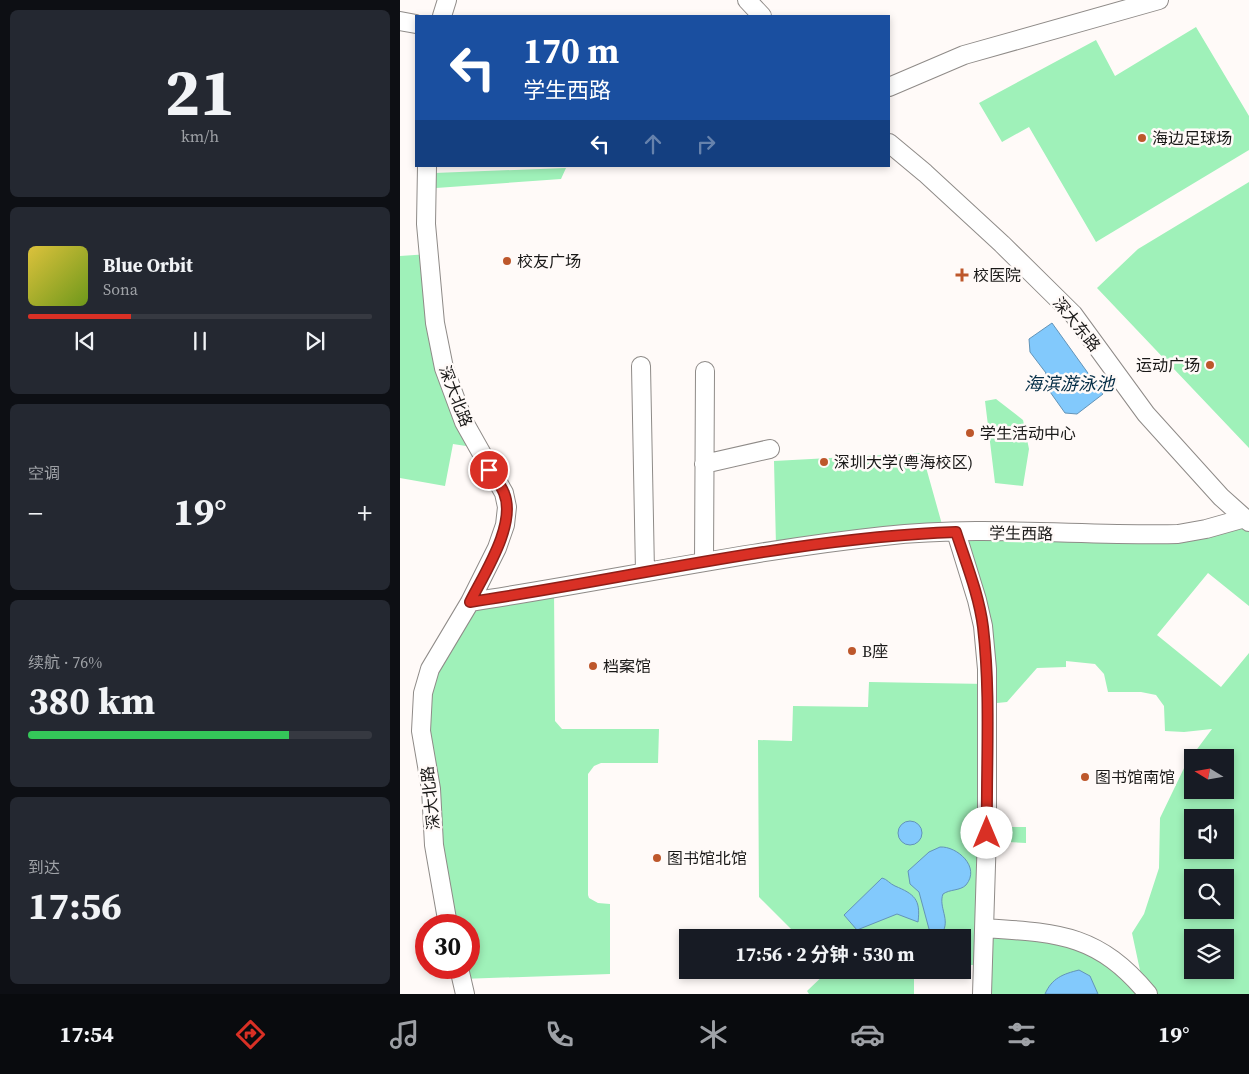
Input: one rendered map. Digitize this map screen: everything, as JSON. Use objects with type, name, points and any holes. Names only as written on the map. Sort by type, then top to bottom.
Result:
[{"type":"street","points":[[442,15],[447,0]]},
{"type":"street","points":[[747,0],[761,15]]},
{"type":"street","points":[[890,87],[964,55],[1159,0]]},
{"type":"street","points":[[400,21],[415,24]]},
{"type":"street","name":"深大东路","points":[[890,144],[925,173],[1002,244],[1073,314],[1146,414],[1221,497],[1247,520]]},
{"type":"street","name":"深大北路","points":[[427,167],[426,224],[435,323],[444,368],[464,422],[504,493],[507,507],[505,525],[497,548],[470,602],[430,669],[423,693],[421,731],[431,789],[434,845],[446,914]]},
{"type":"street","points":[[641,366],[645,572]]},
{"type":"street","points":[[704,562],[705,371]]},
{"type":"street","points":[[704,464],[770,449]]},
{"type":"street","name":"学生西路","points":[[470,602],[704,562],[884,536],[956,532],[1178,534],[1247,520]]},
{"type":"street","points":[[956,532],[983,626],[987,669],[985,928],[982,994]]},
{"type":"street","points":[[985,928],[1034,931],[1075,938],[1112,957],[1148,994]]},
{"type":"street","points":[[462,979],[465,994]]},
{"type":"green space","name":"海边足球场","points":[[1196,27],[1249,116],[1249,150],[1096,242],[1029,127],[1002,142],[979,103],[1096,40],[1115,76]]},
{"type":"green space","points":[[566,168],[561,179],[436,188],[434,173]]},
{"type":"green space","name":"运动广场","points":[[1249,182],[1249,448],[1097,288],[1138,249]]},
{"type":"green space","points":[[429,254],[435,323],[479,448],[453,444],[445,486],[400,478],[400,256]]},
{"type":"green space","points":[[996,399],[1023,420],[1029,449],[1023,486],[995,483],[985,401]]},
{"type":"green space","points":[[922,453],[943,528],[776,546],[774,461]]},
{"type":"green space","points":[[1249,522],[1249,606],[1208,573],[1157,635],[1221,687],[1249,653],[1249,994],[982,994],[983,965],[971,965],[971,929],[791,929],[759,897],[758,740],[792,741],[793,706],[868,707],[869,682],[987,684],[956,532],[1026,533]],"holes":[[[1066,661],[1095,664],[1104,674],[1108,692],[1141,692],[1156,695],[1164,706],[1165,731],[1184,732],[1212,729],[1197,749],[1234,749],[1234,799],[1184,799],[1184,768],[1160,818],[1159,868],[1144,914],[1132,933],[1144,989],[1075,938],[986,928],[987,704],[1007,702],[1037,668],[1066,667]]]},
{"type":"green space","points":[[554,589],[555,721],[562,729],[659,729],[658,763],[601,763],[594,766],[588,774],[588,895],[589,898],[598,903],[610,904],[610,974],[480,978],[480,914],[446,914],[423,693],[470,602]]},
{"type":"green space","points":[[1008,827],[1026,827],[1026,843],[1008,842]]},
{"type":"green space","points":[[820,979],[914,979],[914,994],[809,994],[807,991]]},
{"type":"water","name":"海滨游泳池","points":[[1052,323],[1103,394],[1077,414],[1065,413],[1043,382],[1046,373],[1030,352],[1029,339]]},
{"type":"water","points":[[910,821],[915,822],[921,828],[921,838],[915,844],[910,845],[905,844],[899,838],[898,833],[899,828],[905,822]]},
{"type":"water","points":[[940,847],[953,850],[965,859],[971,871],[966,885],[943,894],[942,904],[945,918],[944,929],[929,929],[919,892],[910,884],[908,871],[929,852]]},
{"type":"water","points":[[882,878],[915,898],[919,914],[918,922],[897,914],[860,929],[856,929],[844,915]]},
{"type":"water","points":[[1079,970],[1090,976],[1098,994],[1045,994],[1055,980]]},
{"type":"place","name":"海边足球场","points":[[1142,138]]},
{"type":"place","name":"校友广场","points":[[507,261]]},
{"type":"place","name":"校医院","points":[[962,275]]},
{"type":"place","name":"运动广场","points":[[1210,365]]},
{"type":"place","name":"学生活动中心","points":[[970,433]]},
{"type":"place","name":"深圳大学(粤海校区)","points":[[824,462]]},
{"type":"place","name":"B座","points":[[852,651]]},
{"type":"place","name":"档案馆","points":[[593,666]]},
{"type":"place","name":"图书馆南馆","points":[[1085,777]]},
{"type":"place","name":"图书馆北馆","points":[[657,858]]},
{"type":"route","points":[[489,470],[504,493],[507,507],[505,525],[497,548],[470,602],[754,554],[884,536],[956,532],[983,626],[987,669],[987,833]]}]
